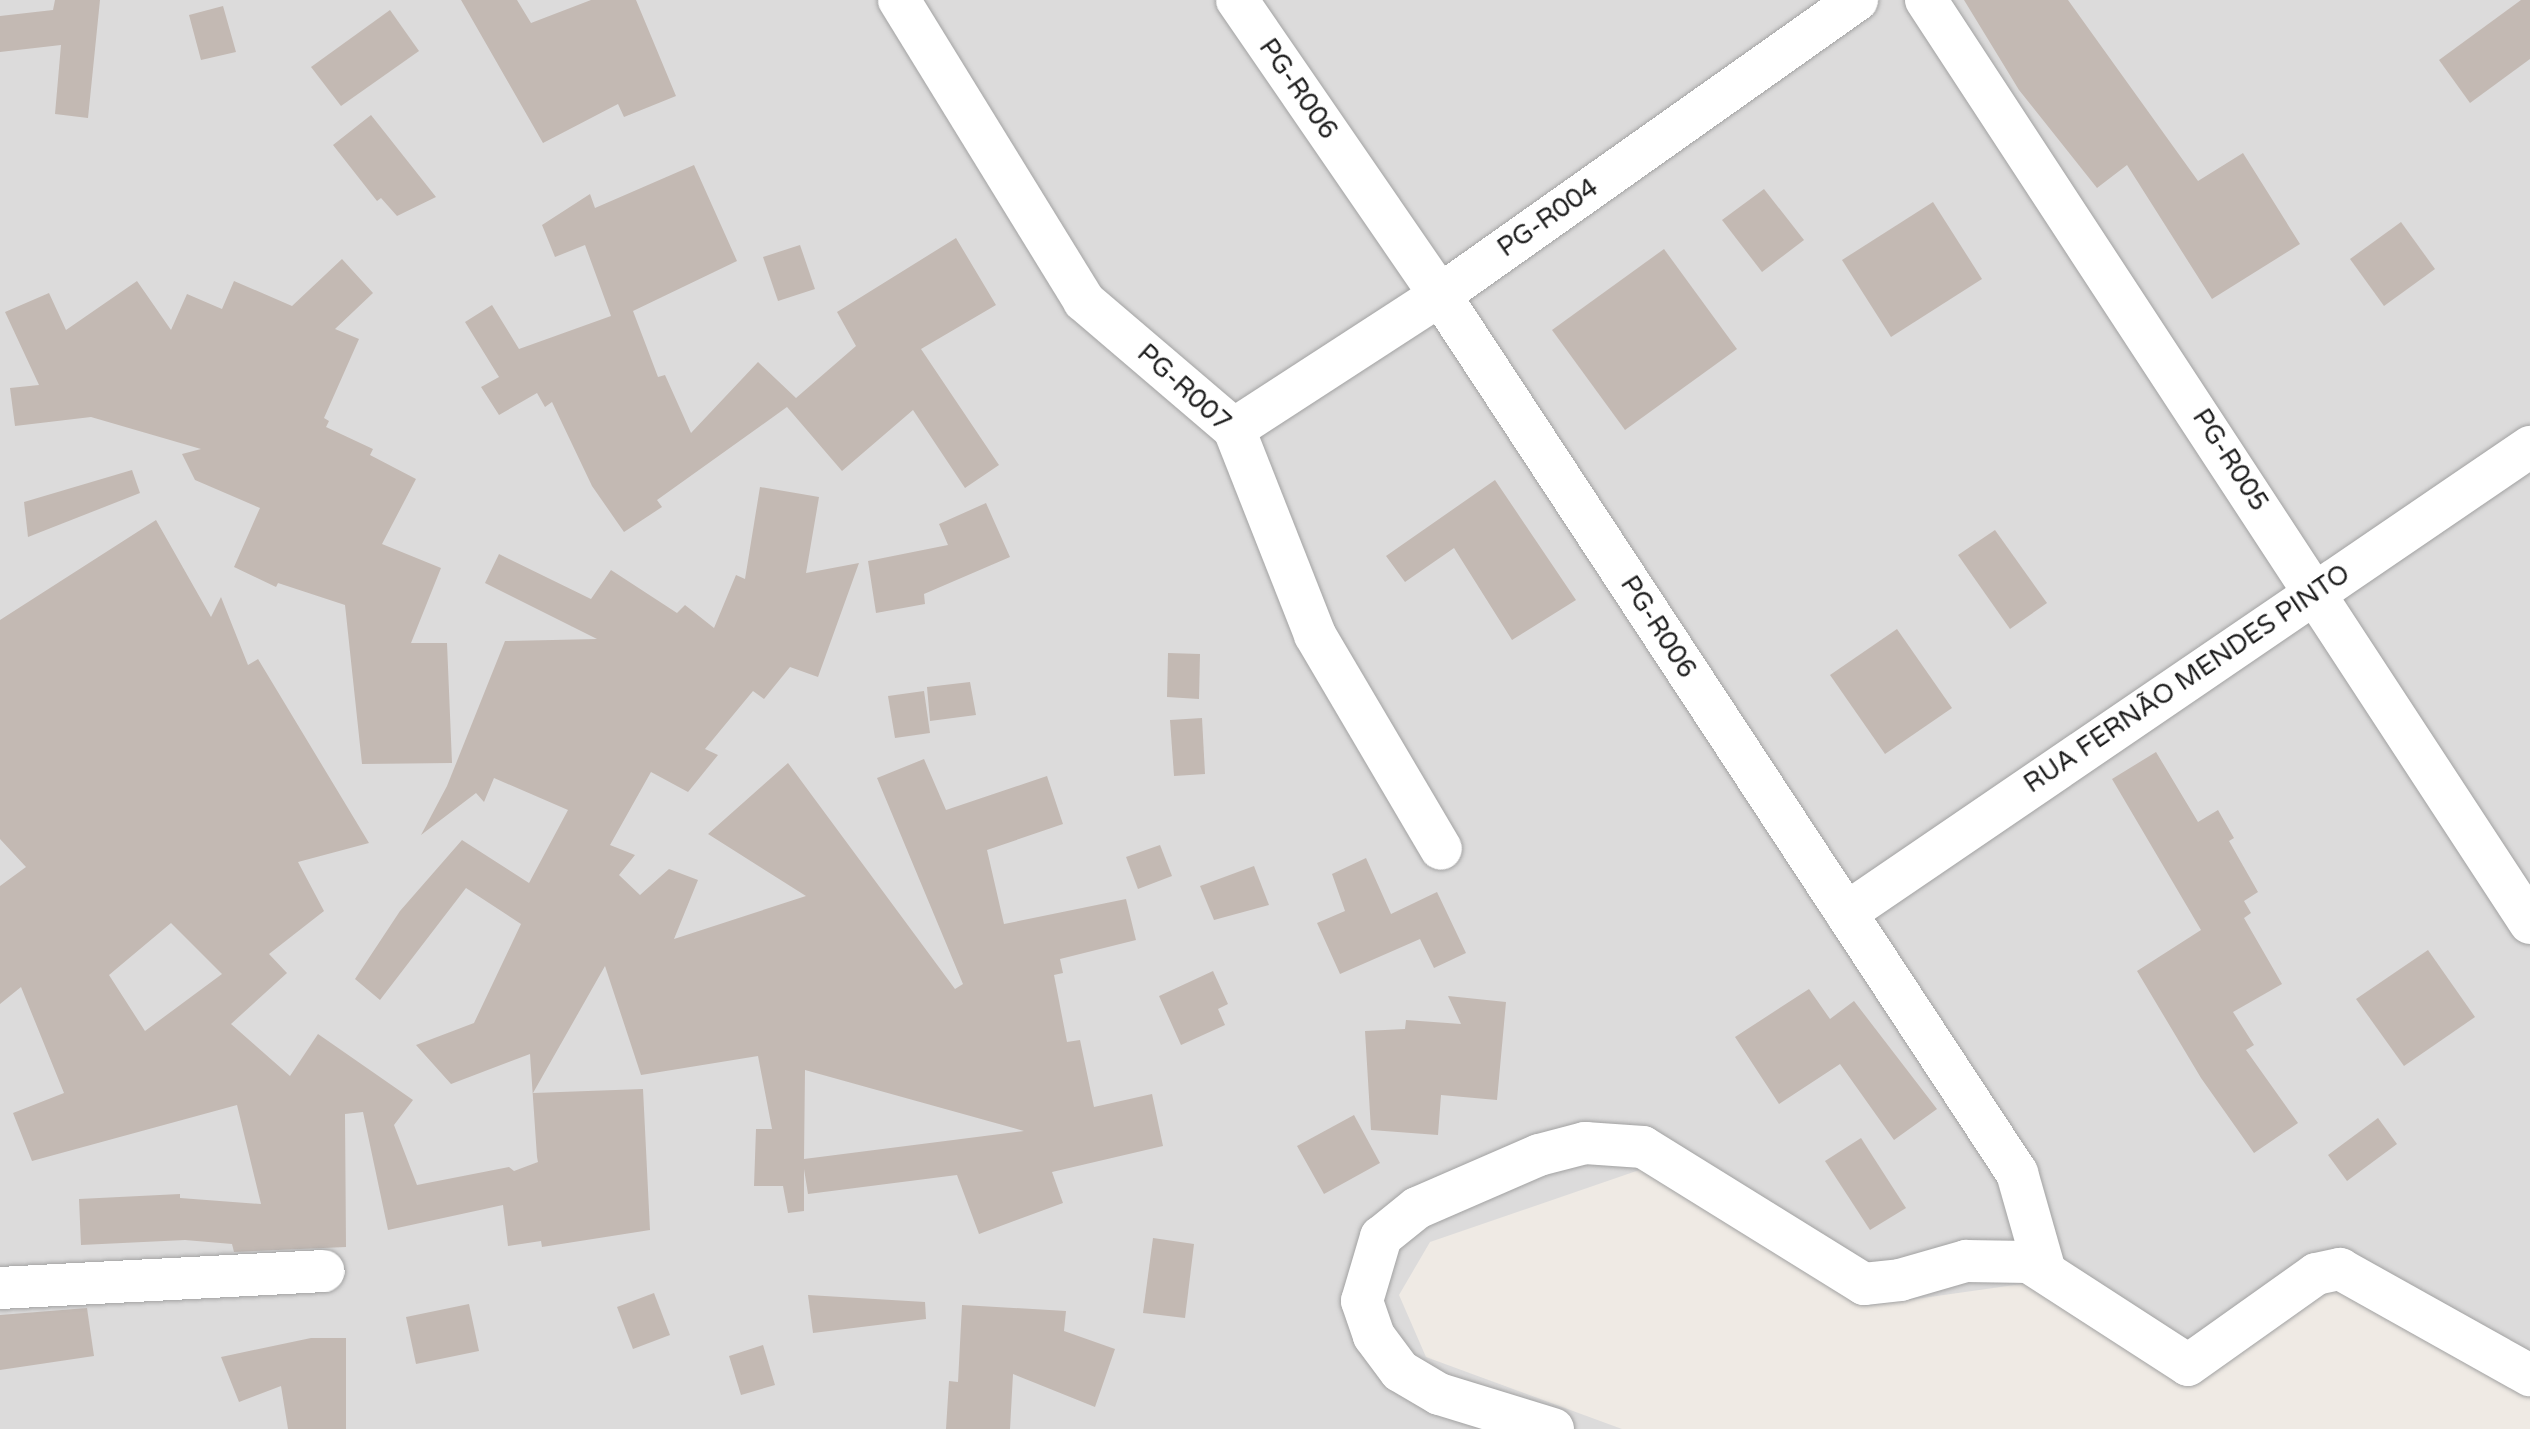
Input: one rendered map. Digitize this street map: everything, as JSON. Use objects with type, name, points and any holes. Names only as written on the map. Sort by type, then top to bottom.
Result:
[{"type":"street","name":"PG-R007","points":[[899,0],[1084,301],[1234,429],[1315,635],[1441,849]]},
{"type":"street","name":"PG-R006","points":[[1237,0],[1440,295],[2017,1173],[2045,1271]]},
{"type":"street","name":"PG-R004","points":[[1234,429],[1440,295],[1857,0]]},
{"type":"street","name":"PG-R005","points":[[1926,0],[2316,591],[2530,923]]},
{"type":"street","name":"RUA FERNÃO MENDES PINTO","points":[[1846,913],[2530,447]]},
{"type":"street","points":[[1553,1429],[1439,1394],[1400,1371],[1374,1336],[1362,1301],[1381,1237],[1417,1208],[1539,1155],[1585,1143],[1643,1147],[1864,1284],[1900,1280],[1966,1261],[2029,1262],[2188,1365],[2316,1274],[2340,1269],[2530,1375]]},
{"type":"street","points":[[0,1288],[324,1271]]},
{"type":"shaded area","points":[[0,0],[2530,0],[2530,1390],[2337,1286],[2191,1385],[2035,1282],[1866,1306],[1651,1166],[1430,1242],[1399,1295],[1426,1357],[1622,1429],[0,1429]]},
{"type":"building","points":[[55,0],[100,0],[88,118],[55,114],[61,45],[0,52],[0,16],[53,10]]},
{"type":"building","points":[[461,0],[517,0],[531,23],[591,0],[636,0],[676,96],[624,117],[618,104],[543,143]]},
{"type":"building","points":[[1964,0],[2068,0],[2198,181],[2243,153],[2300,244],[2212,299],[2127,165],[2097,188],[2019,90]]},
{"type":"building","points":[[2521,0],[2530,0],[2530,59],[2470,103],[2439,60]]},
{"type":"building","points":[[223,6],[236,52],[201,60],[189,15]]},
{"type":"building","points":[[390,10],[419,51],[341,106],[311,67]]},
{"type":"building","points":[[371,115],[436,197],[397,216],[381,198],[377,201],[333,145]]},
{"type":"building","points":[[694,165],[737,261],[633,311],[658,377],[665,375],[691,433],[758,362],[796,398],[856,346],[837,312],[956,238],[996,305],[921,349],[999,465],[965,488],[913,410],[842,471],[787,407],[657,500],[662,507],[624,532],[592,486],[552,402],[545,407],[537,393],[499,415],[481,387],[499,377],[465,322],[492,305],[519,349],[611,316],[585,245],[555,257],[542,225],[590,194],[595,208]]},
{"type":"building","points":[[1764,189],[1804,240],[1762,272],[1722,220]]},
{"type":"building","points":[[1933,202],[1982,279],[1891,337],[1842,260]]},
{"type":"building","points":[[2401,222],[2435,269],[2384,306],[2350,259]]},
{"type":"building","points":[[800,245],[815,289],[778,301],[763,257]]},
{"type":"building","points":[[1664,249],[1737,349],[1625,430],[1552,330]]},
{"type":"building","points":[[342,259],[373,293],[335,329],[359,339],[324,418],[329,421],[326,427],[373,449],[370,455],[416,479],[382,544],[441,568],[411,643],[447,643],[452,763],[362,764],[345,605],[278,583],[276,587],[234,567],[260,508],[195,480],[182,454],[201,449],[91,417],[15,426],[10,388],[39,385],[5,312],[49,293],[66,330],[137,281],[171,330],[187,294],[222,309],[234,281],[292,306]]},
{"type":"building","points":[[132,470],[140,493],[28,537],[24,502]]},
{"type":"building","points":[[1495,480],[1576,600],[1512,640],[1454,548],[1405,582],[1386,556]]},
{"type":"building","points":[[760,487],[819,497],[806,573],[859,563],[818,677],[790,667],[764,699],[753,691],[705,749],[718,755],[688,792],[651,772],[610,845],[635,855],[619,875],[640,895],[669,869],[698,880],[674,939],[806,896],[708,834],[788,763],[955,989],[963,984],[877,778],[924,759],[946,810],[1047,776],[1063,824],[987,850],[1004,924],[1126,899],[1136,940],[1060,959],[1063,973],[1054,975],[1067,1042],[1080,1040],[1094,1107],[1152,1094],[1163,1146],[1052,1172],[1063,1203],[979,1234],[957,1175],[808,1194],[804,1169],[804,1211],[788,1213],[783,1186],[754,1186],[756,1129],[772,1129],[758,1056],[641,1075],[605,966],[533,1093],[643,1089],[650,1230],[542,1247],[541,1241],[508,1246],[503,1205],[388,1230],[363,1112],[345,1114],[346,1247],[234,1252],[232,1244],[185,1240],[81,1245],[79,1199],[180,1194],[180,1198],[261,1204],[237,1105],[32,1161],[13,1113],[64,1093],[21,987],[0,1004],[0,886],[26,867],[0,839],[0,620],[156,520],[211,617],[221,597],[248,665],[258,659],[369,843],[298,862],[324,911],[269,954],[287,973],[231,1024],[290,1076],[318,1034],[413,1100],[394,1125],[417,1185],[509,1167],[514,1171],[538,1162],[530,1054],[451,1084],[416,1045],[474,1023],[521,924],[466,888],[380,1000],[355,979],[400,911],[462,840],[529,883],[568,810],[494,778],[484,802],[476,793],[421,835],[447,786],[505,641],[597,639],[485,583],[499,554],[591,599],[611,570],[677,613],[685,605],[714,628],[736,575],[745,579]],"holes":[[[171,923],[222,974],[145,1031],[109,975]],[[805,1070],[1024,1131],[804,1159]]]},
{"type":"building","points":[[986,503],[1010,557],[924,594],[925,604],[876,613],[868,561],[948,545],[939,524]]},
{"type":"building","points":[[1995,530],[2047,603],[2010,629],[1958,555]]},
{"type":"building","points":[[1897,629],[1952,708],[1885,754],[1830,675]]},
{"type":"building","points":[[1168,653],[1200,654],[1199,699],[1167,697]]},
{"type":"building","points":[[970,682],[976,715],[930,721],[927,687]]},
{"type":"building","points":[[924,691],[930,733],[895,738],[888,696]]},
{"type":"building","points":[[1202,718],[1205,774],[1174,776],[1170,720]]},
{"type":"building","points":[[2156,752],[2198,822],[2218,810],[2234,838],[2229,841],[2258,892],[2244,901],[2251,913],[2244,918],[2282,984],[2233,1012],[2254,1045],[2246,1050],[2298,1123],[2254,1153],[2201,1078],[2137,971],[2201,930],[2112,779]]},
{"type":"building","points":[[1160,845],[1172,876],[1138,889],[1126,857]]},
{"type":"building","points":[[1366,858],[1391,914],[1437,892],[1466,953],[1434,968],[1420,939],[1340,974],[1317,923],[1345,911],[1332,874]]},
{"type":"building","points":[[1254,866],[1269,905],[1214,920],[1200,886]]},
{"type":"building","points":[[2428,950],[2475,1017],[2404,1066],[2356,999]]},
{"type":"building","points":[[1213,971],[1228,1004],[1218,1009],[1225,1025],[1181,1045],[1159,996]]},
{"type":"building","points":[[1809,989],[1830,1019],[1854,1001],[1937,1109],[1894,1140],[1840,1064],[1779,1104],[1735,1037]]},
{"type":"building","points":[[1448,996],[1506,1002],[1497,1100],[1441,1095],[1438,1135],[1371,1130],[1365,1031],[1405,1029],[1406,1020],[1461,1024]]},
{"type":"building","points":[[1354,1115],[1380,1163],[1324,1194],[1297,1146]]},
{"type":"building","points":[[2378,1118],[2397,1144],[2347,1181],[2328,1155]]},
{"type":"building","points":[[1861,1138],[1906,1208],[1870,1230],[1825,1161]]},
{"type":"building","points":[[1153,1238],[1194,1244],[1185,1318],[1143,1313]]},
{"type":"building","points":[[654,1293],[670,1335],[633,1349],[617,1307]]},
{"type":"building","points":[[808,1295],[925,1302],[926,1319],[813,1333]]},
{"type":"building","points":[[469,1304],[479,1351],[416,1364],[406,1317]]},
{"type":"building","points":[[962,1305],[1066,1311],[1064,1331],[1115,1349],[1095,1407],[1013,1374],[1010,1429],[946,1429],[949,1381],[958,1382]]},
{"type":"building","points":[[87,1308],[94,1356],[0,1370],[0,1315]]},
{"type":"building","points":[[311,1338],[346,1338],[346,1429],[288,1429],[281,1386],[239,1402],[221,1357]]},
{"type":"building","points":[[763,1345],[775,1385],[741,1395],[729,1356]]}]
